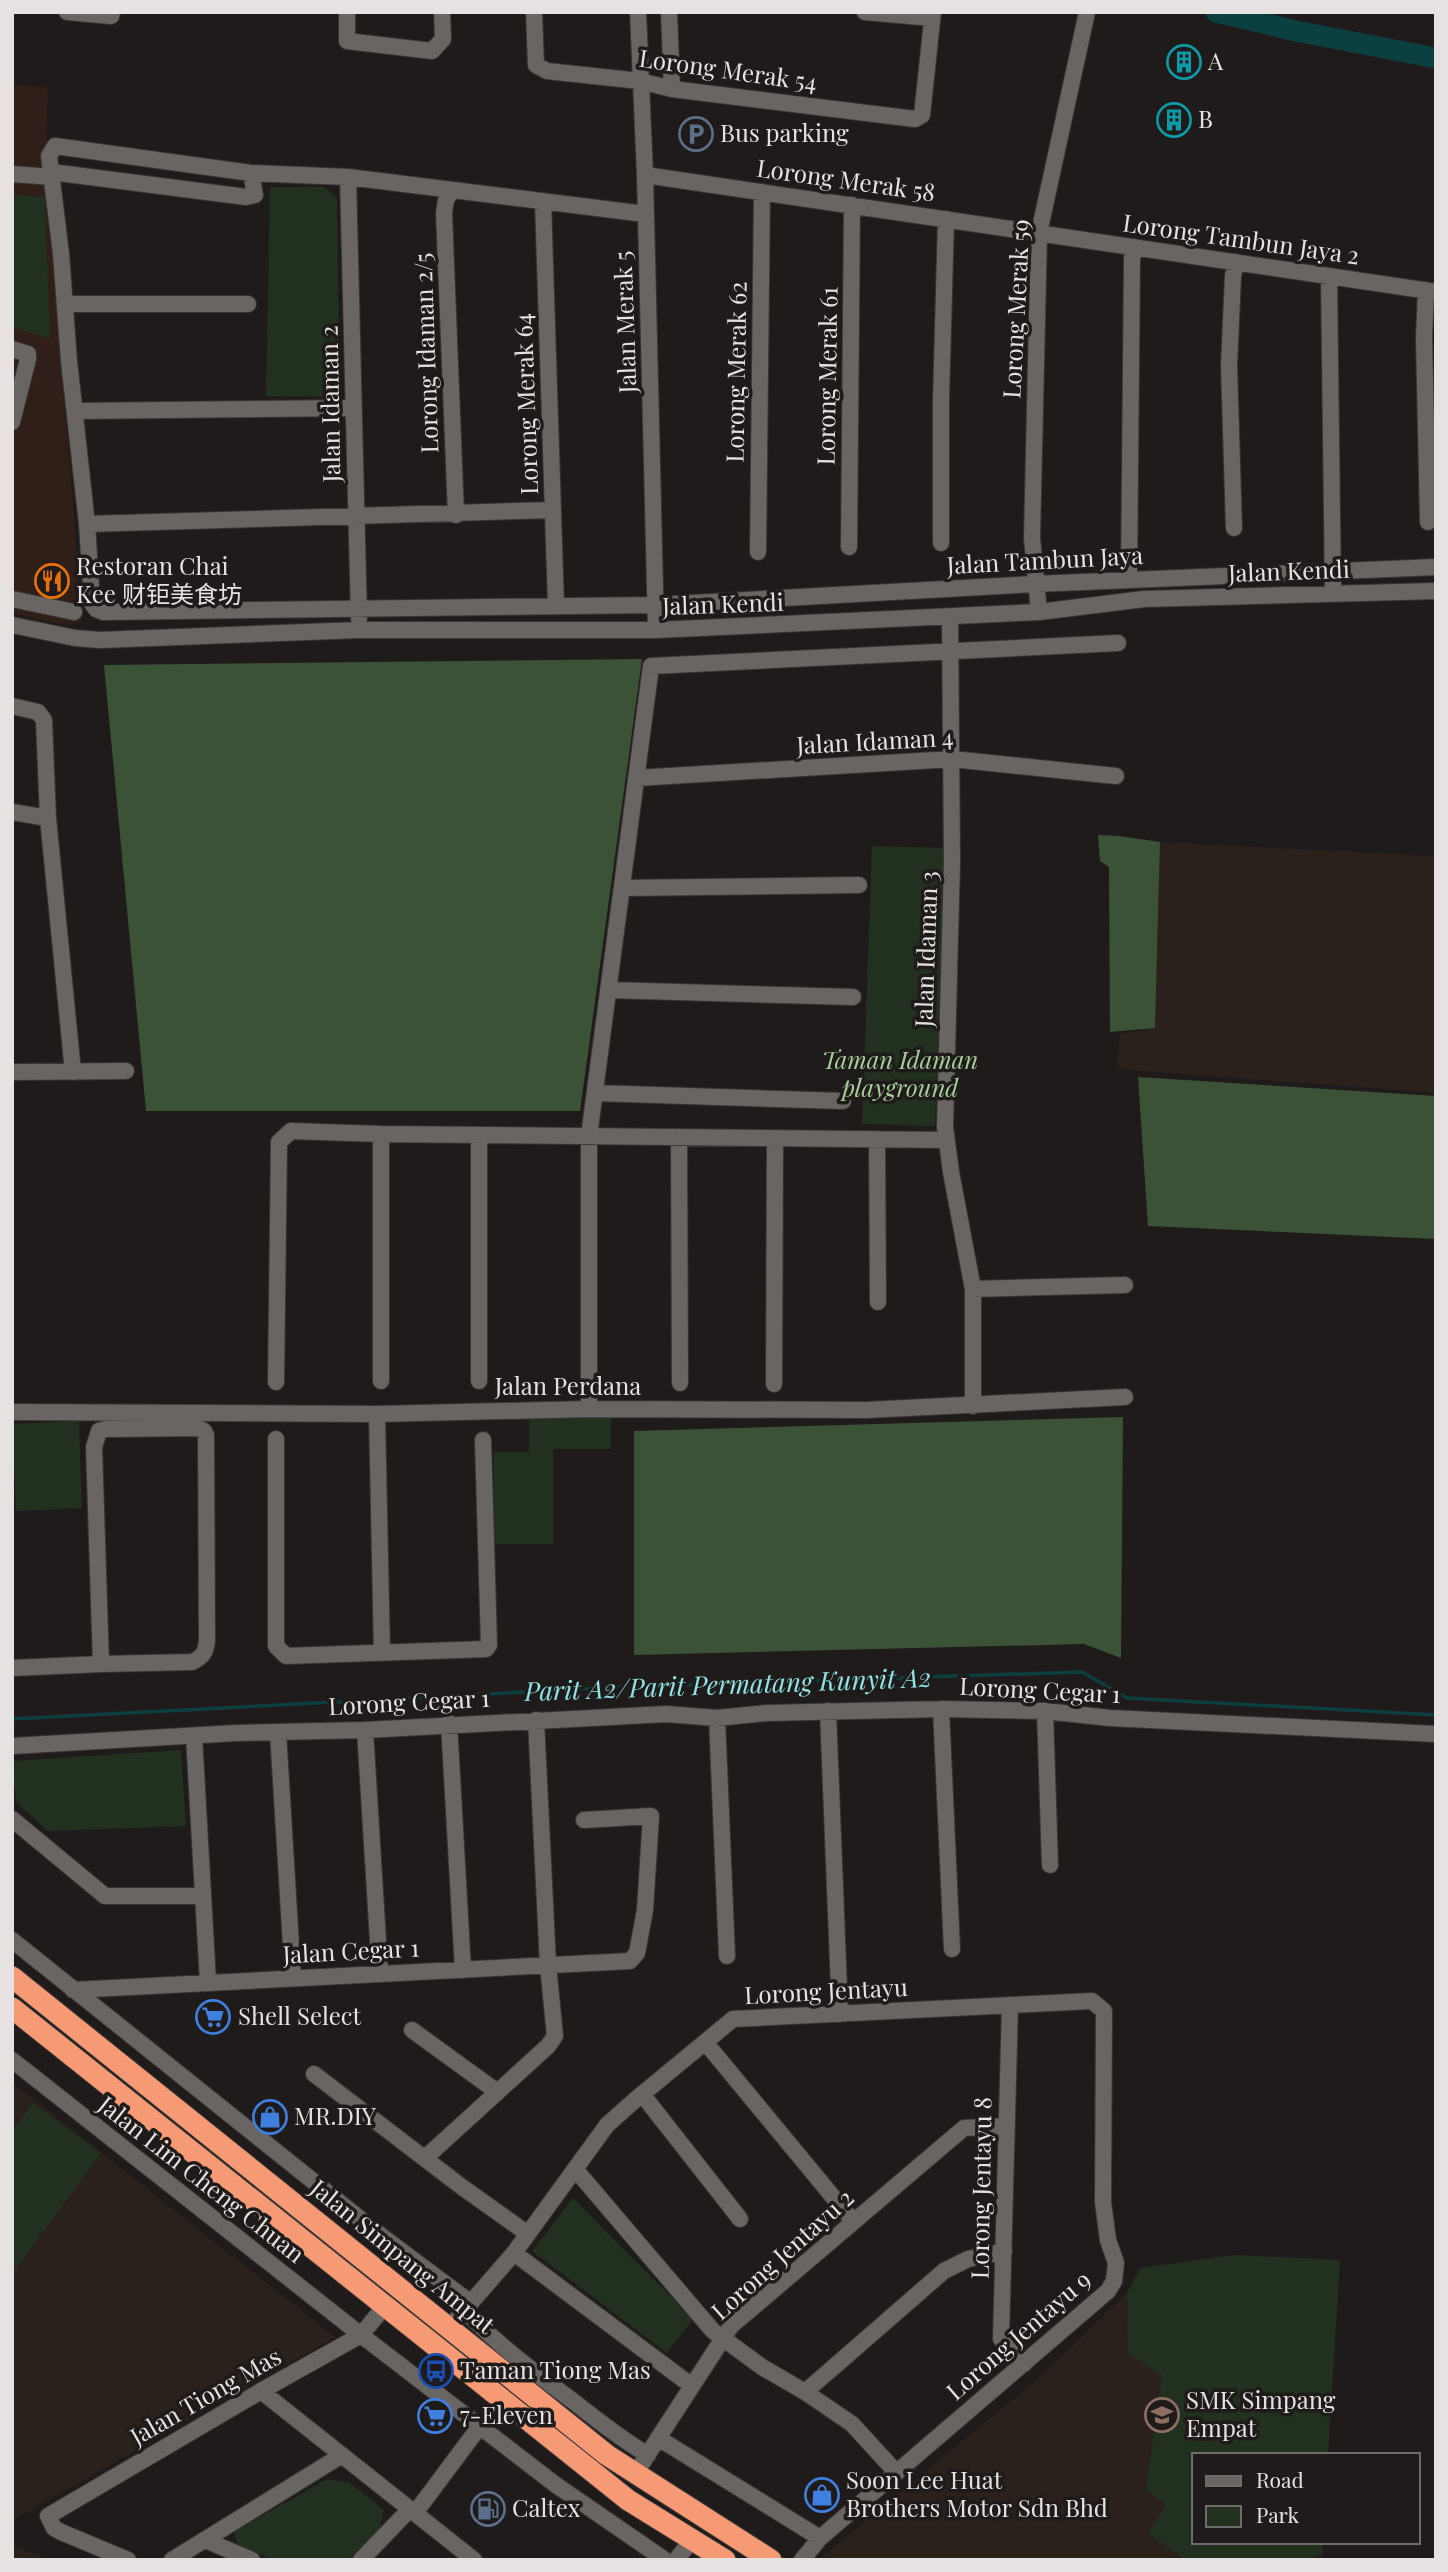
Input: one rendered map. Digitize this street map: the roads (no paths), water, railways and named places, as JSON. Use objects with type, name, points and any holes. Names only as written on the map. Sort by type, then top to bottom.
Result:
[{"type":"highway","name":"Jalan Simpang Ampat","points":[[12,1977],[448,2329],[635,2474],[771,2560]]},
{"type":"highway","name":"Jalan Simpang Ampat","points":[[12,2008],[628,2500],[725,2560]]},
{"type":"street","points":[[67,12],[112,14]]},
{"type":"street","points":[[347,12],[347,41],[432,51],[443,39],[442,12]]},
{"type":"street","name":"Lorong Merak 54","points":[[534,12],[536,65],[547,71],[915,118],[922,115],[932,15]]},
{"type":"street","name":"Jalan Merak 5","points":[[638,12],[645,175],[656,630]]},
{"type":"street","points":[[669,12],[672,89]]},
{"type":"street","points":[[865,12],[932,15]]},
{"type":"street","name":"Lorong Merak 59","points":[[1039,612],[1032,538],[1039,233],[1087,12]]},
{"type":"street","points":[[553,510],[87,524],[49,156],[55,146],[251,173],[348,177],[645,214]]},
{"type":"street","points":[[12,174],[51,174],[246,197],[255,195],[251,173]]},
{"type":"street","name":"Lorong Merak 58","points":[[645,175],[1039,233]]},
{"type":"street","name":"Jalan Idaman 2","points":[[348,177],[359,630]]},
{"type":"street","name":"Lorong Idaman 2/5","points":[[452,190],[446,200],[444,213],[456,515]]},
{"type":"street","name":"Lorong Merak 62","points":[[758,552],[762,192]]},
{"type":"street","name":"Lorong Merak 64","points":[[543,201],[556,606]]},
{"type":"street","name":"Lorong Merak 61","points":[[849,547],[852,205]]},
{"type":"street","points":[[941,543],[941,400],[946,219]]},
{"type":"street","name":"Lorong Tambun Jaya 2","points":[[1039,233],[1431,291]]},
{"type":"street","points":[[1129,580],[1134,247]]},
{"type":"street","points":[[1234,528],[1229,366],[1233,275],[1236,262]]},
{"type":"street","points":[[1329,276],[1333,594]]},
{"type":"street","points":[[1428,522],[1424,337],[1431,291]]},
{"type":"street","points":[[65,304],[248,304]]},
{"type":"street","points":[[12,349],[28,354],[12,422]]},
{"type":"street","points":[[76,411],[354,408]]},
{"type":"street","name":"Jalan Kendi","points":[[87,524],[92,603],[96,609],[103,612],[656,605]]},
{"type":"street","name":"Jalan Tambun Jaya","points":[[656,605],[1333,569],[1436,567]]},
{"type":"street","name":"Jalan Kendi","points":[[12,625],[75,638],[100,640],[359,630],[656,630],[950,618],[1039,612],[1144,599],[1436,591]]},
{"type":"street","points":[[12,599],[74,612]]},
{"type":"street","name":"Jalan Idaman 3","points":[[950,618],[953,862],[946,1140],[973,1289],[973,1406]]},
{"type":"street","points":[[589,1409],[589,1136],[651,666],[1118,643]]},
{"type":"street","points":[[12,706],[38,712],[44,720],[48,818],[73,1072]]},
{"type":"street","name":"Jalan Idaman 4","points":[[636,778],[953,759],[1116,776]]},
{"type":"street","points":[[12,812],[48,818]]},
{"type":"street","points":[[622,888],[859,885]]},
{"type":"street","points":[[608,990],[853,997]]},
{"type":"street","points":[[12,1072],[126,1071]]},
{"type":"street","points":[[595,1093],[843,1101]]},
{"type":"street","points":[[276,1381],[279,1142],[290,1131],[946,1140]]},
{"type":"street","points":[[381,1134],[381,1381]]},
{"type":"street","points":[[479,1135],[479,1381]]},
{"type":"street","points":[[679,1137],[680,1383]]},
{"type":"street","points":[[774,1384],[775,1139]]},
{"type":"street","points":[[877,1139],[878,1302]]},
{"type":"street","points":[[973,1289],[1125,1285]]},
{"type":"street","name":"Jalan Perdana","points":[[12,1412],[377,1414],[589,1409],[866,1410],[1125,1397]]},
{"type":"street","points":[[377,1414],[382,1653]]},
{"type":"street","points":[[12,1668],[192,1662],[201,1658],[208,1640],[206,1435],[198,1428],[106,1429],[99,1432],[94,1447],[101,1664]]},
{"type":"street","points":[[276,1439],[276,1646],[286,1656],[486,1649],[489,1645],[484,1440]]},
{"type":"street","points":[[941,1709],[952,1949]]},
{"type":"street","name":"Lorong Cegar 1","points":[[12,1746],[666,1714],[717,1718],[767,1713],[941,1709],[1045,1711],[1110,1717],[1436,1734]]},
{"type":"street","points":[[828,1711],[840,2014]]},
{"type":"street","points":[[1045,1711],[1050,1865]]},
{"type":"street","points":[[717,1718],[727,1956]]},
{"type":"street","points":[[425,2158],[548,2046],[555,2036],[548,1965],[536,1720]]},
{"type":"street","points":[[449,1723],[463,1970]]},
{"type":"street","points":[[365,1730],[380,1973]]},
{"type":"street","points":[[278,1732],[293,1978]]},
{"type":"street","points":[[194,1736],[208,1983]]},
{"type":"street","name":"Jalan Cegar 1","points":[[73,1990],[630,1961],[637,1953],[645,1910],[651,1816],[584,1820]]},
{"type":"street","points":[[12,1819],[105,1896],[203,1896]]},
{"type":"street","points":[[12,1940],[468,2306],[482,2328],[549,2384],[648,2455]]},
{"type":"street","points":[[33,1994],[52,1973]]},
{"type":"street","name":"Lorong Jentayu","points":[[448,2329],[514,2253],[607,2125],[733,2019],[1092,2001]]},
{"type":"street","name":"Lorong Jentayu 9","points":[[803,2560],[820,2538],[1102,2297],[1114,2281],[1115,2263],[1108,2240],[1103,2202],[1104,2011],[1092,2001]]},
{"type":"street","name":"Lorong Jentayu 8","points":[[1010,2005],[1002,2339],[1024,2364]]},
{"type":"street","points":[[412,2030],[496,2091]]},
{"type":"street","points":[[705,2042],[853,2221]]},
{"type":"street","name":"Jalan Lim Cheng Chuan","points":[[12,2060],[556,2485],[665,2560]]},
{"type":"street","points":[[314,2074],[528,2234]]},
{"type":"street","points":[[642,2094],[740,2219]]},
{"type":"street","name":"Lorong Jentayu 2","points":[[635,2474],[732,2326],[964,2128],[1007,2126]]},
{"type":"street","points":[[575,2169],[723,2339],[761,2367],[805,2392],[852,2424],[897,2472]]},
{"type":"street","points":[[805,2392],[944,2271],[968,2259],[1004,2251]]},
{"type":"street","points":[[514,2253],[692,2386]]},
{"type":"street","name":"Jalan Tiong Mas","points":[[128,2560],[61,2532],[49,2522],[48,2516],[361,2335],[384,2307]]},
{"type":"street","points":[[261,2391],[474,2560]]},
{"type":"street","points":[[361,2560],[413,2511],[480,2426]]},
{"type":"street","points":[[658,2438],[820,2538]]},
{"type":"street","points":[[172,2560],[342,2455]]},
{"type":"street","points":[[205,2540],[252,2560]]},
{"type":"street","points":[[676,2560],[692,2540]]},
{"type":"waterway","points":[[1216,12],[1296,31],[1436,58]]},
{"type":"waterway","name":"Parit A2/Parit Permatang Kunyit A2","points":[[12,1719],[619,1687],[1082,1672],[1127,1698],[1436,1715]]},
{"type":"place","name":"A","points":[[1184,62]]},
{"type":"place","name":"B","points":[[1174,120]]},
{"type":"place","name":"Bus parking","points":[[696,134]]},
{"type":"place","name":"Restoran Chai Kee 财钜美食坊","points":[[52,581]]},
{"type":"place","name":"Shell Select","points":[[213,2017]]},
{"type":"place","name":"MR.DIY","points":[[270,2117]]},
{"type":"place","name":"Taman Tiong Mas","points":[[436,2371]]},
{"type":"place","name":"SMK Simpang Empat","points":[[1162,2415]]},
{"type":"place","name":"7-Eleven","points":[[435,2416]]},
{"type":"place","name":"Soon Lee Huat Brothers Motor Sdn Bhd","points":[[822,2495]]},
{"type":"place","name":"Caltex","points":[[488,2509]]},
{"type":"park label","name":"Taman Idaman playground","points":[[900,1075]]}]
